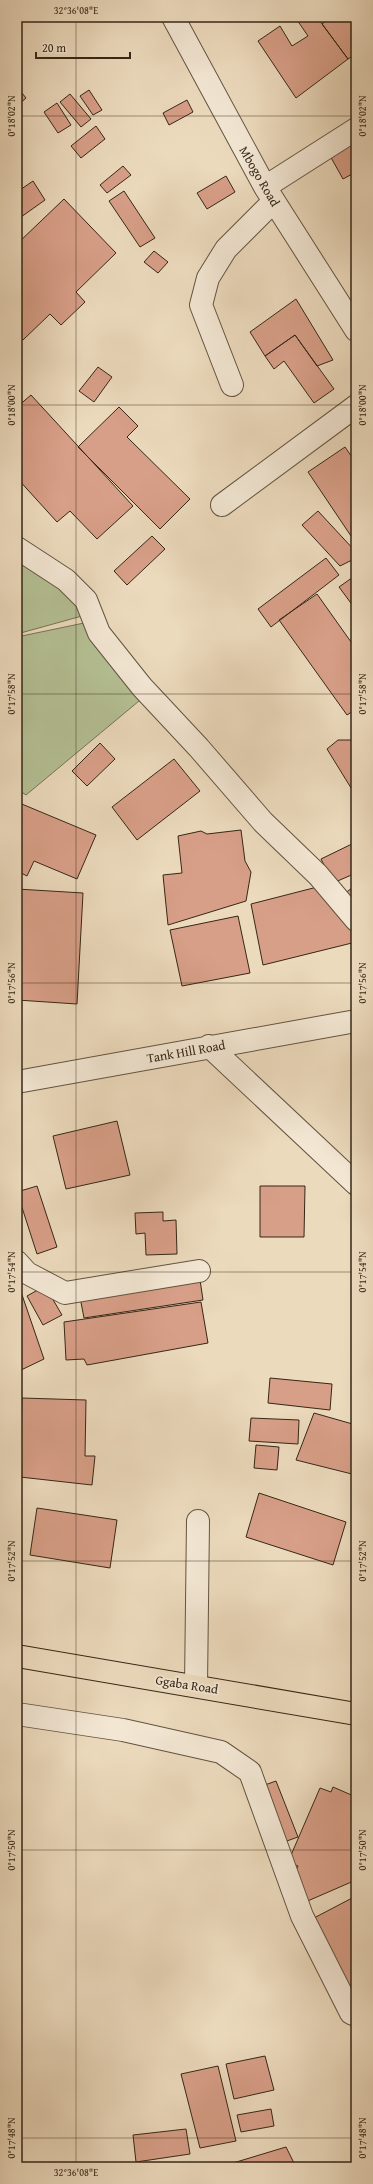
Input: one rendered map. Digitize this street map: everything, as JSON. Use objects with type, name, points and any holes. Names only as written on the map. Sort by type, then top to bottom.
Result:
[{"type":"main road","name":"Ggaba Road","points":[[17,1656],[356,1714]]},
{"type":"street","name":"Mbogo Road","points":[[173,17],[270,194],[352,316]]},
{"type":"street","points":[[232,385],[201,305],[208,278],[226,248],[270,194],[356,129]]},
{"type":"street","points":[[222,505],[356,406]]},
{"type":"street","points":[[17,548],[66,580],[86,600],[99,633],[142,687],[199,748],[263,822],[318,875],[356,920]]},
{"type":"street","name":"Tank Hill Road","points":[[17,1082],[209,1046],[356,1021]]},
{"type":"street","points":[[209,1046],[356,1184]]},
{"type":"street","points":[[17,1262],[28,1274],[65,1293],[199,1271]]},
{"type":"street","points":[[196,1686],[198,1520]]},
{"type":"street","points":[[17,1714],[123,1730],[221,1752],[250,1772],[302,1916],[351,2013],[356,2014]]},
{"type":"green space","points":[[17,552],[82,600],[82,616],[17,634]]},
{"type":"green space","points":[[84,623],[145,696],[26,795],[17,789],[17,637]]},
{"type":"building","points":[[295,17],[317,17],[348,59],[296,98],[258,41],[280,26],[292,46],[308,36]]},
{"type":"building","points":[[331,17],[356,17],[356,54],[348,59],[322,24]]},
{"type":"building","points":[[18,88],[26,98],[17,106],[17,89]]},
{"type":"building","points":[[89,90],[102,110],[93,115],[80,96]]},
{"type":"building","points":[[70,94],[91,119],[81,127],[60,102]]},
{"type":"building","points":[[187,100],[193,112],[169,125],[163,113]]},
{"type":"building","points":[[57,103],[71,125],[58,133],[44,112]]},
{"type":"building","points":[[18,125],[22,131],[17,136],[17,126]]},
{"type":"building","points":[[96,126],[105,139],[81,158],[71,146]]},
{"type":"building","points":[[356,139],[356,172],[343,179],[329,154]]},
{"type":"building","points":[[123,166],[131,175],[107,193],[100,185]]},
{"type":"building","points":[[226,176],[235,192],[207,209],[197,193]]},
{"type":"building","points":[[33,181],[45,200],[21,217],[17,211],[17,192]]},
{"type":"building","points":[[124,191],[155,238],[140,247],[109,201]]},
{"type":"building","points":[[64,199],[116,253],[76,292],[85,302],[61,325],[50,314],[23,340],[17,334],[17,244]]},
{"type":"building","points":[[154,251],[168,262],[158,273],[144,262]]},
{"type":"building","points":[[296,299],[333,360],[317,366],[295,335],[265,356],[250,332]]},
{"type":"building","points":[[295,335],[334,389],[314,403],[284,361],[274,369],[265,356]]},
{"type":"building","points":[[98,367],[112,377],[94,402],[79,391]]},
{"type":"building","points":[[31,395],[133,506],[97,539],[70,511],[57,522],[17,478],[17,407]]},
{"type":"building","points":[[119,407],[138,426],[127,437],[190,499],[160,529],[78,447]]},
{"type":"building","points":[[345,447],[356,463],[356,532],[351,536],[308,472]]},
{"type":"building","points":[[318,511],[356,552],[356,558],[340,566],[302,525]]},
{"type":"building","points":[[152,536],[165,549],[127,585],[114,571]]},
{"type":"building","points":[[326,558],[339,575],[271,627],[258,609]]},
{"type":"building","points":[[356,575],[356,610],[339,587]]},
{"type":"building","points":[[317,594],[356,649],[356,709],[347,715],[279,620]]},
{"type":"building","points":[[338,740],[356,740],[356,796],[327,749]]},
{"type":"building","points":[[100,743],[115,759],[87,786],[72,771]]},
{"type":"building","points":[[174,759],[200,791],[137,840],[112,807]]},
{"type":"building","points":[[17,802],[96,835],[77,879],[34,861],[27,876],[17,871]]},
{"type":"building","points":[[241,830],[245,861],[251,872],[246,901],[168,925],[163,875],[182,873],[178,836],[201,831],[207,834]]},
{"type":"building","points":[[356,842],[356,873],[333,883],[321,859]]},
{"type":"building","points":[[325,885],[356,929],[356,942],[263,965],[251,904]]},
{"type":"building","points":[[356,885],[356,911],[344,894]]},
{"type":"building","points":[[17,889],[83,893],[77,1004],[17,1000]]},
{"type":"building","points":[[238,916],[250,973],[182,986],[170,930]]},
{"type":"building","points":[[117,1121],[130,1175],[66,1189],[53,1136]]},
{"type":"building","points":[[37,1186],[57,1247],[37,1254],[17,1192]]},
{"type":"building","points":[[260,1186],[305,1186],[304,1237],[260,1237]]},
{"type":"building","points":[[163,1212],[163,1221],[176,1220],[177,1254],[146,1255],[145,1233],[136,1234],[135,1213]]},
{"type":"building","points":[[199,1273],[203,1300],[84,1318],[79,1292]]},
{"type":"building","points":[[45,1286],[62,1315],[43,1325],[27,1296]]},
{"type":"building","points":[[20,1289],[44,1359],[19,1371],[17,1290]]},
{"type":"building","points":[[201,1302],[208,1343],[87,1365],[84,1359],[66,1360],[64,1322]]},
{"type":"building","points":[[270,1378],[332,1384],[330,1410],[268,1403]]},
{"type":"building","points":[[22,1398],[86,1400],[85,1456],[95,1456],[92,1485],[20,1477]]},
{"type":"building","points":[[314,1413],[356,1425],[356,1475],[296,1460]]},
{"type":"building","points":[[251,1418],[299,1420],[298,1444],[249,1441]]},
{"type":"building","points":[[256,1445],[279,1447],[277,1470],[254,1468]]},
{"type":"building","points":[[259,1493],[346,1522],[333,1565],[246,1537]]},
{"type":"building","points":[[37,1508],[117,1520],[110,1568],[30,1555]]},
{"type":"building","points":[[276,1781],[298,1837],[284,1842],[262,1786]]},
{"type":"building","points":[[333,1787],[356,1797],[356,1880],[303,1903],[292,1879],[298,1866],[288,1862],[320,1788],[331,1792]]},
{"type":"building","points":[[356,1896],[356,2001],[312,1919]]},
{"type":"building","points":[[265,2056],[274,2090],[234,2099],[226,2064]]},
{"type":"building","points":[[218,2066],[236,2141],[200,2148],[181,2074]]},
{"type":"building","points":[[271,2109],[274,2126],[241,2132],[237,2115]]},
{"type":"building","points":[[186,2129],[190,2154],[136,2162],[133,2135]]},
{"type":"building","points":[[286,2147],[296,2167],[234,2167],[233,2163]]}]
